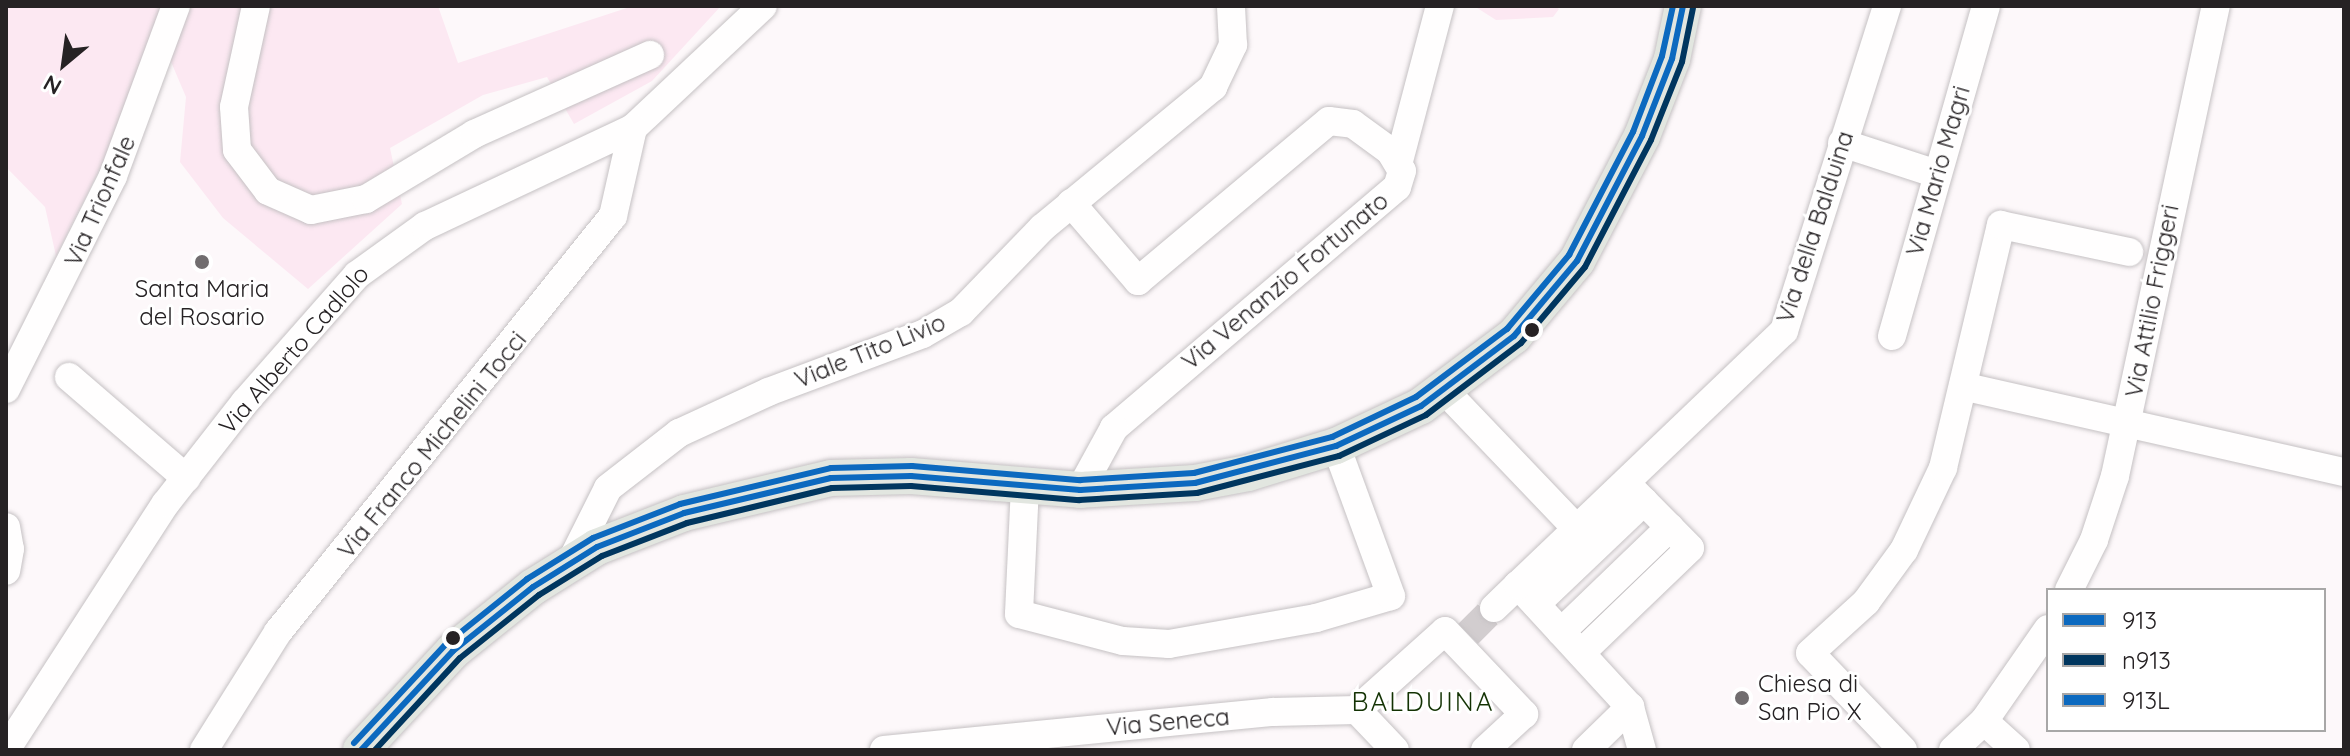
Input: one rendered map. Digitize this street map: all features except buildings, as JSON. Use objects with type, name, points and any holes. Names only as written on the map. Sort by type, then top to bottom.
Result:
[{"type":"main road","points":[[361,750],[477,629],[572,560],[684,513],[809,481],[911,476],[1095,490],[1222,478],[1336,446],[1445,391],[1530,322],[1591,239],[1665,81],[1683,6]]},
{"type":"street","name":"Via Trionfale","points":[[6,389],[113,176],[176,6]]},
{"type":"street","points":[[256,6],[234,107],[235,142],[259,183],[288,203],[311,210],[366,199],[474,134],[650,55]]},
{"type":"street","name":"Via Alberto Cadlolo","points":[[11,731],[186,478],[323,311],[381,254],[425,226],[633,128],[763,6]]},
{"type":"street","name":"Viale Tito Livio","points":[[572,560],[600,499],[633,464],[708,417],[945,322],[1071,203],[1213,87],[1233,45],[1231,6]]},
{"type":"street","points":[[1399,161],[1440,6]]},
{"type":"street","name":"Via della Balduina","points":[[1635,492],[1784,331],[1887,6]]},
{"type":"street","name":"Via Mario Magri","points":[[1892,336],[1986,6]]},
{"type":"street","name":"Via Attilio Friggeri","points":[[2070,588],[2104,513],[2126,426],[2216,6]]},
{"type":"street","name":"Via Venanzio Fortunato","points":[[1071,203],[1138,281],[1329,121],[1353,124],[1399,161],[1402,176],[1397,187],[1114,428],[1095,490]]},
{"type":"street","name":"Via Franco Michelini Tocci","points":[[200,748],[278,632],[613,216],[633,128]]},
{"type":"street","points":[[1842,143],[1937,174]]},
{"type":"street","points":[[1903,750],[1810,653],[1866,602],[1904,550],[1943,468],[1966,387],[2001,225],[2129,252]]},
{"type":"street","points":[[69,377],[186,478]]},
{"type":"street","points":[[1966,387],[2126,426],[2344,472]]},
{"type":"street","points":[[1445,391],[1576,528]]},
{"type":"street","points":[[1025,486],[1019,614],[1123,641],[1169,644],[1316,618],[1391,596],[1336,446]]},
{"type":"street","points":[[1581,653],[1690,548],[1635,492]]},
{"type":"street","points":[[1527,595],[1576,528],[1635,492]]},
{"type":"street","points":[[1494,608],[1527,595],[1635,492]]},
{"type":"street","points":[[6,527],[10,549],[6,571]]},
{"type":"street","points":[[1561,632],[1670,527]]},
{"type":"street","points":[[1527,595],[1630,707],[1642,750]]},
{"type":"street","points":[[1395,750],[1357,710],[1445,631],[1462,639],[1524,714],[1485,750]]},
{"type":"street","points":[[1953,750],[1984,721],[2046,632]]},
{"type":"street","points":[[1586,750],[1630,707]]},
{"type":"street","name":"Via Seneca","points":[[884,750],[1273,712],[1357,710]]},
{"type":"street","points":[[1984,721],[2016,750]]},
{"type":"shaded area","points":[[6,6],[438,6],[458,63],[633,6],[721,6],[652,81],[574,124],[547,77],[483,95],[390,148],[402,204],[308,289],[223,218],[180,162],[186,97],[163,43],[56,256],[45,207],[6,167]]},
{"type":"shaded area","points":[[1474,6],[1554,6],[1559,9],[1553,17],[1496,20]]},
{"type":"tunnel","points":[[1468,634],[1494,608]]},
{"type":"transit line","name":"913L","points":[[354,743],[446,644],[527,579],[593,538],[680,504],[831,468],[912,466],[1080,480],[1194,473],[1332,437],[1416,397],[1507,329],[1569,255],[1633,132],[1662,56],[1673,6]]},
{"type":"transit line","name":"913","points":[[361,750],[453,651],[533,587],[597,547],[684,513],[831,478],[911,476],[1080,490],[1195,483],[1336,446],[1421,406],[1514,336],[1577,261],[1642,136],[1672,59],[1683,6]]},
{"type":"transit line","name":"n913","points":[[375,750],[460,658],[539,595],[602,556],[687,523],[832,488],[911,486],[1079,500],[1197,493],[1339,456],[1426,415],[1521,343],[1585,267],[1651,140],[1682,62],[1693,8]]},
{"type":"place","name":"Santa Maria del Rosario","points":[[202,262]]},
{"type":"place","name":"Chiesa di San Pio X","points":[[1742,698]]},
{"type":"district","name":"BALDUINA","points":[[1423,702]]}]
